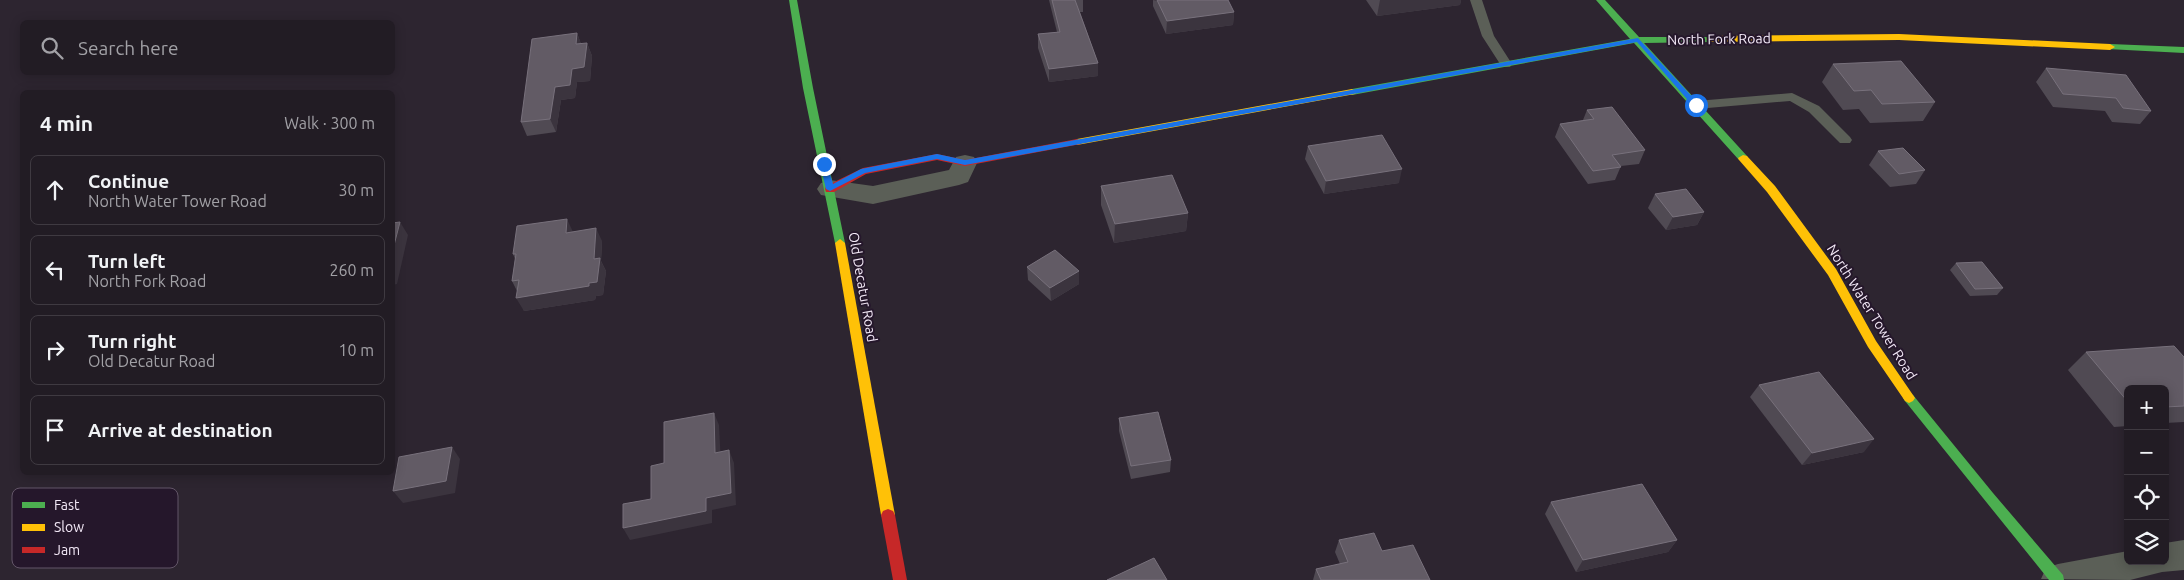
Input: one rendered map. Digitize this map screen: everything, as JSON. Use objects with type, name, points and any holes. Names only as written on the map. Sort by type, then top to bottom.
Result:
[{"type":"street","name":"Old Decatur Road","points":[[793,0],[808,88],[830,189],[900,580]]},
{"type":"street","name":"North Water Tower Road","points":[[1600,0],[1771,189],[1832,272],[1872,344],[1917,409],[2057,580]]},
{"type":"street","name":"North Fork Road","points":[[830,189],[873,195],[959,176],[965,163],[1638,40],[1898,37],[2184,50]]},
{"type":"street","points":[[2169,557],[2184,555]]},
{"type":"street","points":[[2057,580],[2131,565]]},
{"type":"lane","points":[[1476,0],[1488,36],[1506,64]]},
{"type":"lane","points":[[1696,105],[1792,97],[1814,109],[1845,140]]},
{"type":"building","points":[[1052,0],[1075,0],[1098,63],[1049,69],[1038,34],[1060,32]]},
{"type":"building","points":[[1157,0],[1228,0],[1234,12],[1167,21]]},
{"type":"building","points":[[577,33],[576,44],[587,43],[584,67],[572,69],[570,85],[555,87],[550,119],[521,122],[532,39]]},
{"type":"building","points":[[1901,61],[1935,102],[1882,104],[1871,90],[1854,91],[1833,64]]},
{"type":"building","points":[[2046,68],[2126,75],[2151,111],[2123,108],[2116,98],[2063,94]]},
{"type":"building","points":[[1612,107],[1645,150],[1612,155],[1621,167],[1593,171],[1560,124],[1594,119],[1587,110]]},
{"type":"building","points":[[1382,135],[1402,169],[1326,181],[1308,146]]},
{"type":"building","points":[[1903,148],[1925,170],[1899,174],[1878,151]]},
{"type":"building","points":[[1172,175],[1188,213],[1115,224],[1101,186]]},
{"type":"building","points":[[1686,189],[1704,212],[1673,217],[1655,194]]},
{"type":"building","points":[[567,219],[566,233],[596,228],[594,259],[600,258],[597,282],[589,283],[589,286],[516,298],[519,280],[512,281],[516,254],[513,254],[517,226]]},
{"type":"building","points":[[400,222],[395,241],[395,223]]},
{"type":"building","points":[[1055,250],[1079,271],[1050,288],[1027,267]]},
{"type":"building","points":[[1982,262],[2003,288],[1975,289],[1956,263]]},
{"type":"building","points":[[2174,346],[2184,357],[2184,406],[2169,407],[2169,385],[2124,385],[2124,397],[2086,352]]},
{"type":"building","points":[[1819,372],[1874,439],[1812,453],[1759,385]]},
{"type":"building","points":[[1158,412],[1171,460],[1131,466],[1119,418]]},
{"type":"building","points":[[714,413],[715,453],[729,450],[731,493],[706,498],[706,511],[623,528],[623,504],[651,499],[651,466],[664,463],[664,422]]},
{"type":"building","points":[[452,447],[446,481],[393,491],[399,457]]},
{"type":"building","points":[[1642,484],[1677,540],[1583,560],[1551,502]]},
{"type":"building","points":[[1374,533],[1382,551],[1413,545],[1430,580],[1321,580],[1316,569],[1348,562],[1339,540]]},
{"type":"building","points":[[1154,558],[1167,580],[1107,580]]},
{"type":"traffic: fast","points":[[793,0],[808,88],[840,243]]},
{"type":"traffic: fast","points":[[1600,0],[1743,158]]},
{"type":"traffic: fast","points":[[1352,92],[1638,40],[1711,39]]},
{"type":"traffic: fast","points":[[2110,47],[2184,50]]},
{"type":"traffic: fast","points":[[1909,398],[1988,497],[2058,579],[2056,580]]},
{"type":"traffic: slow","points":[[1711,39],[1899,37],[2110,47]]},
{"type":"traffic: slow","points":[[1077,142],[1352,92]]},
{"type":"traffic: slow","points":[[1743,158],[1771,189],[1832,272],[1872,344],[1909,398]]},
{"type":"traffic: slow","points":[[840,243],[888,515]]},
{"type":"traffic: jam","points":[[830,189],[863,171],[937,157],[965,163],[1077,142]]},
{"type":"traffic: jam","points":[[888,515],[900,580]]},
{"type":"route","points":[[824,164],[830,189],[863,171],[937,157],[965,163],[1638,40],[1696,105]]}]
